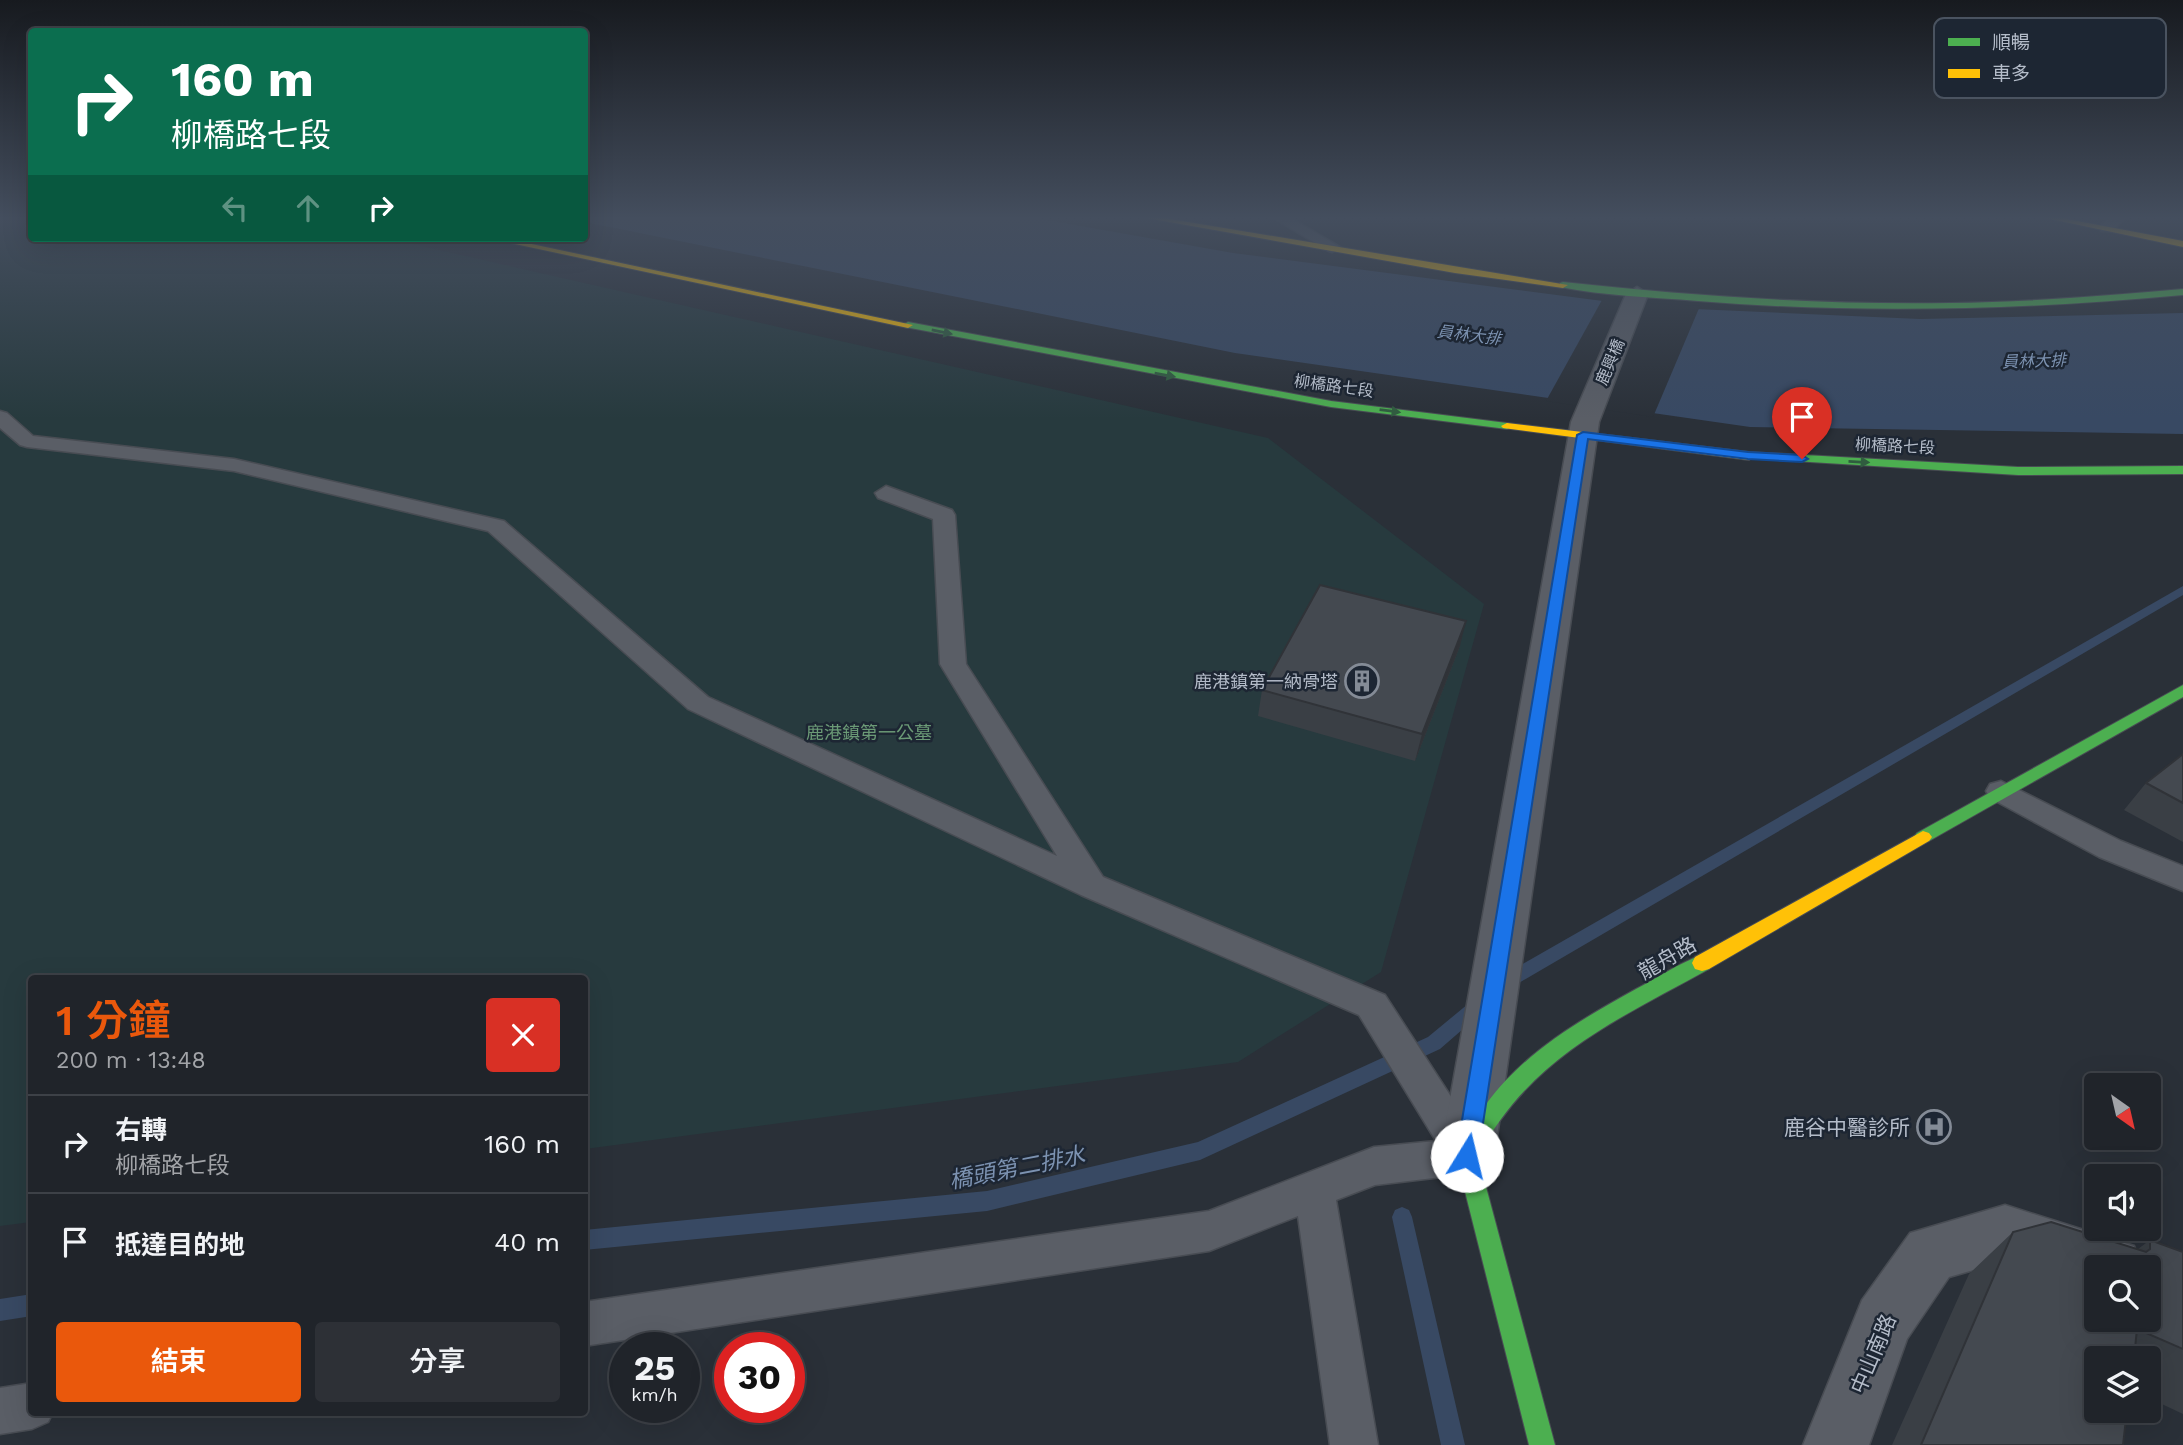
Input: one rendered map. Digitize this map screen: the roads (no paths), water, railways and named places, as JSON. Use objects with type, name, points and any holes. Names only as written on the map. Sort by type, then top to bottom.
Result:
[{"type":"main road","name":"柳橋路七段","points":[[717,284],[1130,369],[1331,404],[1584,428],[1748,456],[2018,471],[2183,470]]},
{"type":"main road","points":[[1546,284],[1636,298],[1832,309],[2064,303],[2183,292]]},
{"type":"main road","name":"龍舟路","points":[[1467,1156],[1493,1109],[1527,1072],[1582,1031],[2183,690]]},
{"type":"main road","points":[[1467,1156],[1542,1445]]},
{"type":"street","name":"鹿興橋","points":[[1467,1156],[1584,428],[1636,298]]},
{"type":"street","name":"中山南路","points":[[1836,1445],[1883,1321],[1931,1253],[2005,1233],[2084,1258]]},
{"type":"lane","points":[[0,417],[27,441],[234,465],[496,526],[698,703],[1092,886],[1372,1005],[1467,1156],[1374,1167],[1209,1231],[588,1323]]},
{"type":"lane","points":[[886,493],[944,515],[953,664],[1092,886]]},
{"type":"lane","points":[[2001,791],[2110,849],[2183,880]]},
{"type":"lane","points":[[1314,1189],[1354,1445]]},
{"type":"lane","points":[[0,1411],[28,1407]]},
{"type":"water","name":"員林大排","points":[[895,284],[1475,284],[1649,307],[1920,319],[2183,313],[2183,434],[1750,427],[1235,353]]},
{"type":"waterway","points":[[1506,982],[2183,590]]},
{"type":"waterway","name":"橋頭第二排水","points":[[588,1240],[987,1201],[1200,1151],[1434,1043],[1480,1004]]},
{"type":"waterway","points":[[1402,1217],[1453,1445]]},
{"type":"waterway","name":"橋頭第二排水","points":[[0,1310],[28,1306]]},
{"type":"place","name":"鹿港鎮第一納骨塔","points":[[1362,681]]},
{"type":"place","name":"鹿谷中醫診所","points":[[1934,1127]]},
{"type":"park label","name":"鹿港鎮第一公墓","points":[[869,732]]}]
